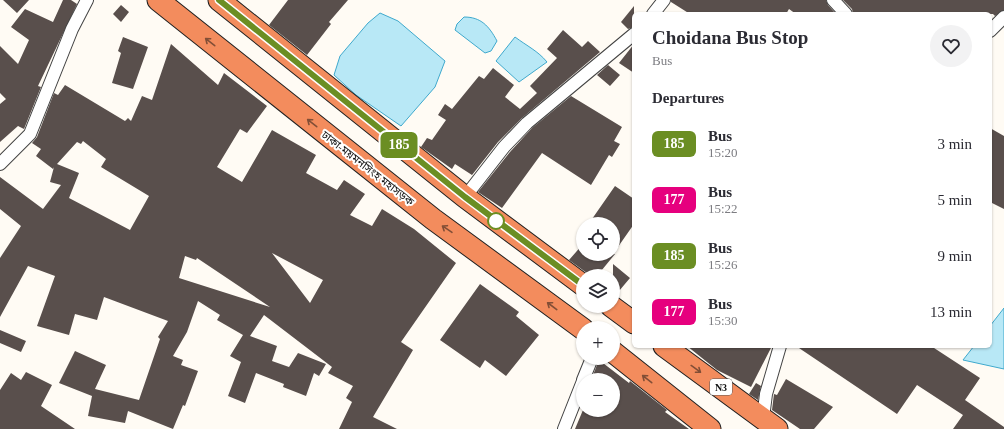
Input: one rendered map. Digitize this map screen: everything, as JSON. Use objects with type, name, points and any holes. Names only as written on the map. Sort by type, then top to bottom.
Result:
[{"type":"highway","name":"ঢাকা-ময়মনসিংহ মহাসড়ক","points":[[158,0],[433,219],[576,324]]},
{"type":"highway","points":[[219,0],[465,197],[576,280]]},
{"type":"highway","points":[[620,313],[632,322]]},
{"type":"highway","name":"N3","points":[[667,348],[770,424]]},
{"type":"highway","points":[[620,358],[710,429]]},
{"type":"street","points":[[0,164],[30,134],[72,29],[87,0]]},
{"type":"street","points":[[655,12],[664,0]]},
{"type":"street","points":[[833,0],[844,12]]},
{"type":"street","points":[[992,29],[1004,17]]},
{"type":"street","points":[[465,197],[504,147],[527,123],[632,36]]},
{"type":"street","points":[[770,424],[766,394],[779,348]]},
{"type":"street","points":[[564,429],[576,399]]},
{"type":"water","points":[[380,13],[398,21],[445,61],[435,87],[401,126],[356,95],[334,75],[340,56],[368,23]]},
{"type":"water","points":[[464,17],[470,17],[480,21],[488,27],[497,41],[491,51],[485,53],[455,30],[457,24]]},
{"type":"water","points":[[515,37],[544,58],[547,62],[519,82],[496,61]]},
{"type":"water","points":[[1004,308],[1004,369],[963,360],[972,348],[992,348],[992,323]]},
{"type":"building","points":[[3,0],[29,0],[17,13]]},
{"type":"building","points":[[63,0],[71,0],[77,4],[38,86],[41,87],[24,129],[18,126],[0,142],[0,104],[6,99],[0,93],[0,46],[18,64],[29,40],[11,27],[25,9],[53,22]]},
{"type":"building","points":[[288,0],[348,0],[329,22],[331,24],[307,55],[269,25]]},
{"type":"building","points":[[671,0],[826,0],[834,12],[793,12],[789,9],[787,12],[687,12],[671,2]]},
{"type":"building","points":[[843,0],[1004,0],[1004,10],[995,16],[992,12],[853,12],[852,9]]},
{"type":"building","points":[[121,5],[129,12],[121,22],[113,14]]},
{"type":"building","points":[[634,6],[634,12],[632,12],[632,28],[628,29],[621,22]]},
{"type":"building","points":[[563,30],[582,47],[588,41],[600,52],[522,118],[498,142],[472,175],[455,164],[452,169],[421,147],[427,138],[432,140],[446,120],[438,115],[445,104],[452,109],[479,76],[484,79],[493,68],[514,85],[505,97],[520,109],[537,93],[530,86],[557,58],[547,49]]},
{"type":"building","points":[[123,37],[148,47],[133,89],[112,83],[121,53],[118,51]]},
{"type":"building","points":[[171,44],[218,85],[224,73],[267,106],[247,133],[240,129],[217,167],[242,182],[272,130],[316,155],[306,173],[337,190],[344,180],[365,194],[350,215],[372,226],[382,209],[414,229],[456,263],[401,342],[413,350],[373,417],[397,429],[339,429],[352,402],[346,398],[353,386],[328,373],[332,367],[264,315],[250,336],[277,346],[272,361],[289,367],[298,353],[326,364],[319,376],[314,373],[306,396],[283,387],[284,384],[256,373],[245,403],[228,396],[241,362],[230,356],[243,335],[217,320],[220,315],[198,301],[187,332],[173,356],[183,360],[181,365],[198,371],[185,406],[183,405],[173,429],[128,411],[125,423],[88,416],[92,396],[59,383],[75,351],[106,365],[95,389],[139,400],[160,339],[158,337],[168,321],[104,297],[97,320],[75,314],[69,335],[37,326],[55,276],[28,266],[0,317],[0,258],[21,226],[0,209],[0,177],[43,209],[61,185],[50,182],[54,167],[53,169],[36,156],[41,149],[32,143],[37,137],[54,93],[58,95],[65,85],[125,121],[128,118],[131,121],[142,96],[152,100]],"holes":[[[83,141],[106,159],[101,167],[149,196],[130,230],[69,198],[79,173],[57,164],[77,142],[81,144]],[[272,253],[323,280],[310,303]],[[185,256],[196,260],[197,258],[270,307],[179,278]]]},
{"type":"building","points":[[632,47],[632,72],[619,63]]},
{"type":"building","points":[[608,65],[620,75],[610,86],[597,75]]},
{"type":"building","points":[[571,96],[622,127],[614,141],[620,144],[612,157],[609,155],[591,185],[542,153],[502,208],[478,192],[510,152],[532,128]]},
{"type":"building","points":[[992,129],[1004,136],[1004,209],[992,203]]},
{"type":"building","points":[[615,186],[632,198],[632,227],[620,244],[620,217],[593,217]]},
{"type":"building","points":[[576,252],[576,261],[609,261],[603,269],[581,269],[569,260]]},
{"type":"building","points":[[613,264],[619,269],[613,269]]},
{"type":"building","points":[[620,270],[630,278],[620,290]]},
{"type":"building","points":[[480,284],[519,312],[516,316],[539,335],[506,376],[485,360],[480,368],[440,340]]},
{"type":"building","points":[[0,330],[26,341],[21,352],[0,343]]},
{"type":"building","points":[[690,348],[771,348],[751,387],[717,370]]},
{"type":"building","points":[[799,348],[934,348],[980,378],[965,400],[1004,427],[1004,429],[953,429],[963,415],[917,385],[897,414]]},
{"type":"building","points":[[597,365],[606,365],[616,373],[594,373]]},
{"type":"building","points":[[26,372],[52,385],[41,406],[75,429],[0,429],[0,390],[11,373],[21,380]]},
{"type":"building","points":[[620,376],[629,383],[630,381],[667,410],[665,412],[689,429],[575,429],[580,417],[620,417]]},
{"type":"building","points":[[786,379],[833,407],[814,429],[800,429],[772,410],[774,394],[777,395]]},
{"type":"building","points":[[756,383],[761,386],[758,400],[749,394]]},
{"type":"bus line","name":"185","points":[[219,0],[465,197],[576,280]]}]
